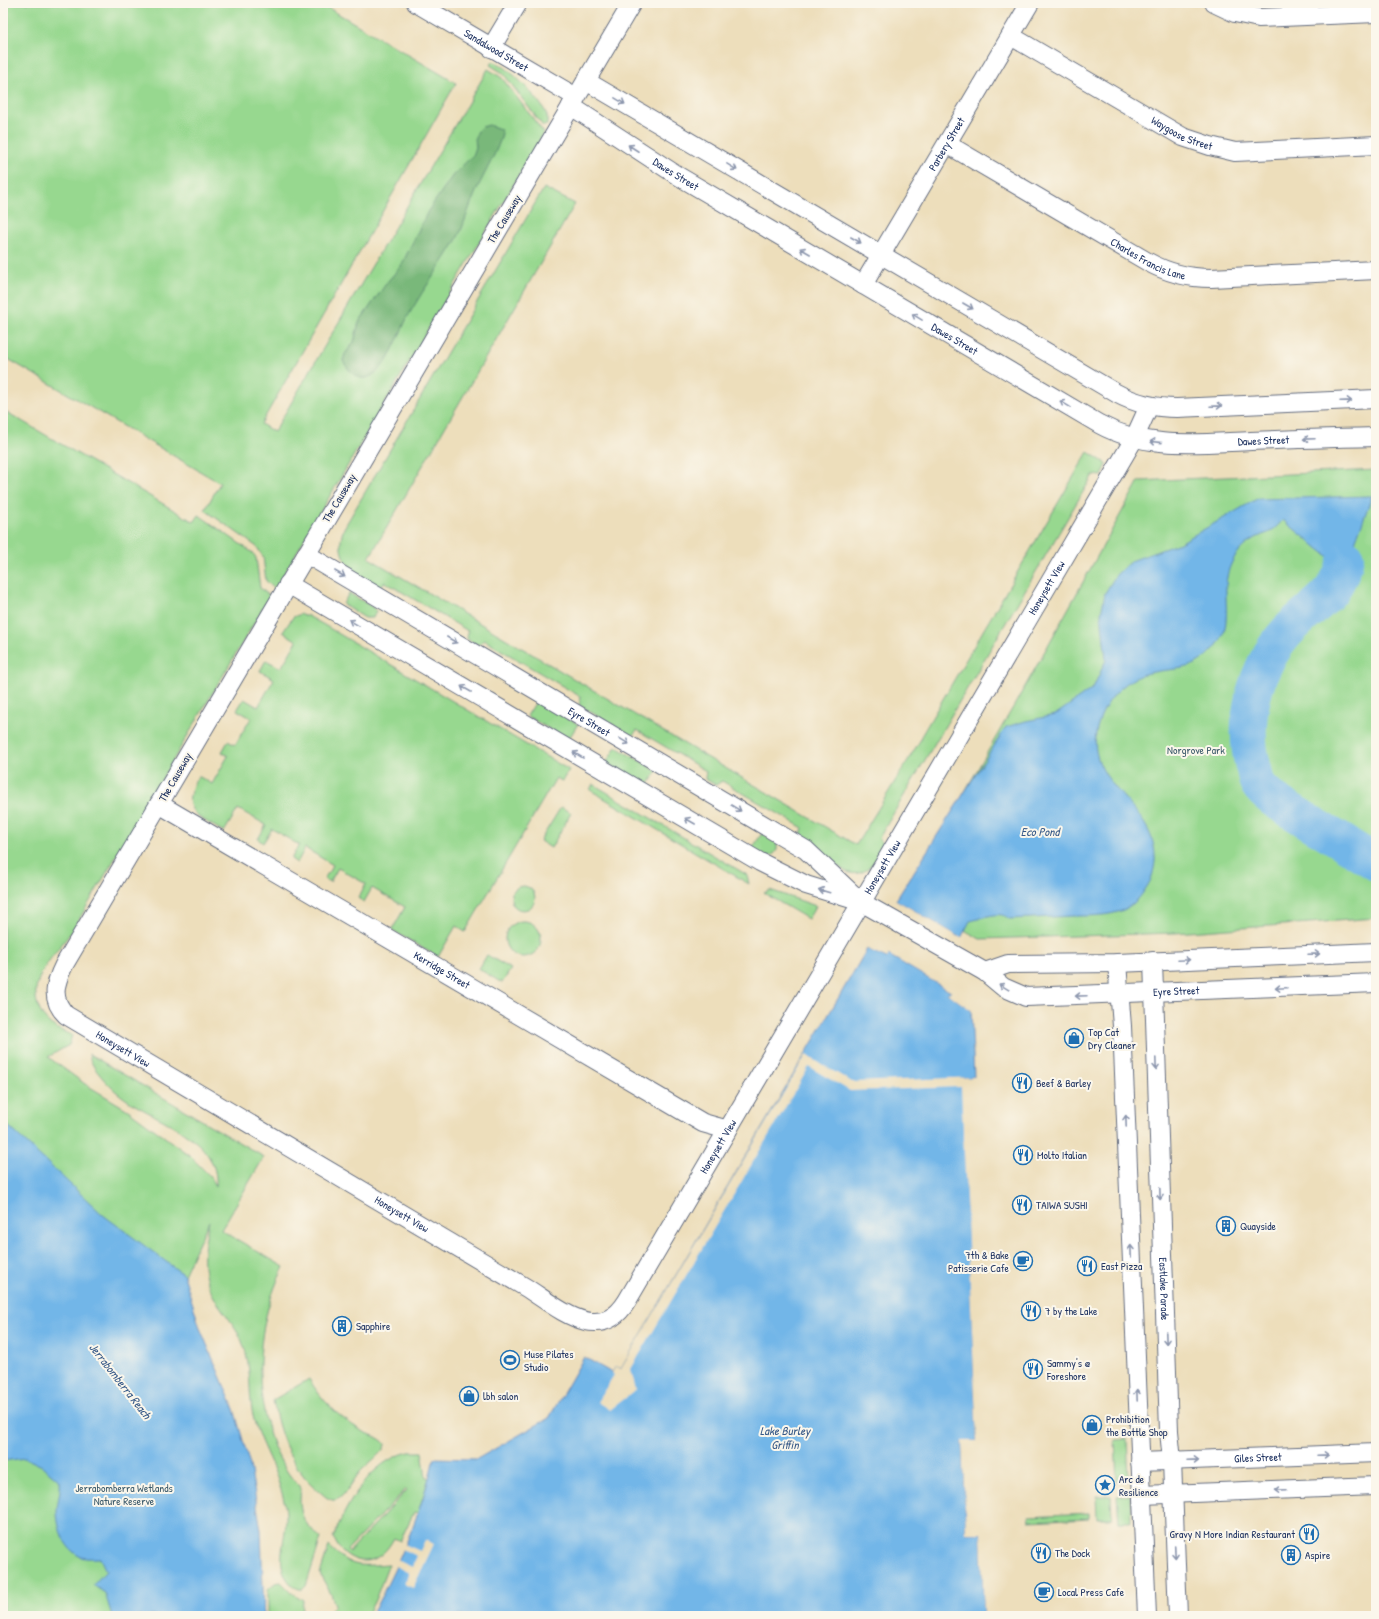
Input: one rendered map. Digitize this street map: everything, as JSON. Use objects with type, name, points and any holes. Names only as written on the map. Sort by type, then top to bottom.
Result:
[{"type":"street","name":"Sandalwood Street","points":[[416,3],[491,48],[574,102]]},
{"type":"street","points":[[491,48],[518,3]]},
{"type":"street","name":"The Causeway","points":[[55,996],[57,980],[64,965],[632,3]]},
{"type":"street","name":"Parbery Street","points":[[864,285],[1030,3]]},
{"type":"street","points":[[1214,3],[1235,13],[1259,18],[1376,14]]},
{"type":"street","name":"Waygoose Street","points":[[1010,36],[1183,137],[1210,146],[1235,152],[1376,145]]},
{"type":"street","points":[[586,81],[1116,393],[1135,402],[1149,406],[1177,408],[1376,400]]},
{"type":"street","name":"Dawes Street","points":[[574,102],[675,174],[1099,424],[1119,434],[1134,439],[1178,444],[1376,437]]},
{"type":"street","name":"Charles Francis Lane","points":[[947,144],[1148,262],[1170,272],[1189,276],[1211,278],[1376,270]]},
{"type":"street","name":"Honeysett View","points":[[55,996],[57,1004],[62,1012],[83,1026],[525,1287],[567,1314],[584,1321],[605,1322],[613,1318],[620,1312],[728,1130],[1134,439],[1149,406]]},
{"type":"street","name":"Eyre Street","points":[[306,554],[806,850],[861,902]]},
{"type":"street","name":"Eyre Street","points":[[288,584],[760,862],[806,885],[861,902],[985,972],[1003,987],[1026,997],[1120,995],[1376,983]]},
{"type":"street","name":"Kerridge Street","points":[[159,804],[703,1123],[728,1130]]},
{"type":"street","points":[[985,972],[1008,964],[1117,963],[1376,952]]},
{"type":"street","name":"Eastlake Parade","points":[[1153,961],[1169,1431],[1172,1461],[1178,1616]]},
{"type":"street","points":[[1117,963],[1120,995],[1147,1616]]},
{"type":"street","name":"Giles Street","points":[[1140,1462],[1376,1454]]},
{"type":"street","points":[[1142,1495],[1376,1486]]},
{"type":"green space","points":[[3,3],[320,3],[456,83],[261,424],[274,432],[488,69],[502,78],[544,133],[275,589],[266,581],[263,557],[257,547],[205,510],[220,483],[3,356]]},
{"type":"green space","points":[[493,62],[498,63],[514,75],[538,100],[546,113],[547,125],[543,126],[503,73],[490,65]]},
{"type":"green space","points":[[489,125],[500,129],[502,133],[501,138],[476,191],[457,239],[411,311],[389,357],[376,372],[369,377],[357,377],[343,361],[345,354],[354,342],[359,322],[388,281],[401,266],[428,211],[453,175],[474,154],[476,148],[475,137],[478,131],[482,127]]},
{"type":"green space","points":[[544,188],[575,204],[369,558],[856,845],[921,739],[920,738],[1088,452],[1107,464],[1102,476],[1093,475],[879,838],[884,845],[875,861],[863,872],[855,874],[841,869],[817,846],[801,835],[803,828],[722,781],[716,785],[705,779],[706,771],[637,730],[632,736],[579,705],[581,697],[484,640],[478,645],[467,639],[468,631],[385,582],[379,587],[370,582],[354,571],[343,557],[341,539],[344,528]]},
{"type":"green space","points":[[3,410],[194,522],[199,515],[253,553],[256,558],[260,588],[270,596],[74,928],[41,974],[37,985],[36,995],[38,1006],[47,1021],[56,1028],[72,1035],[69,1045],[48,1057],[85,1084],[128,1110],[189,1155],[211,1177],[216,1186],[215,1170],[208,1156],[198,1144],[185,1133],[140,1108],[116,1092],[96,1070],[89,1054],[264,1157],[221,1230],[284,1267],[268,1310],[263,1333],[260,1356],[260,1379],[262,1402],[274,1447],[285,1469],[300,1488],[302,1515],[306,1523],[321,1538],[306,1586],[303,1589],[296,1588],[290,1583],[282,1567],[282,1551],[286,1525],[285,1505],[274,1469],[255,1425],[246,1352],[238,1333],[213,1294],[205,1274],[204,1254],[209,1221],[184,1275],[183,1294],[258,1616],[3,1616]]},
{"type":"green space","name":"Norgrove Park","points":[[1376,470],[1376,918],[1175,933],[980,939],[905,896],[1031,676],[1139,481]]},
{"type":"green space","points":[[349,593],[374,608],[376,611],[373,618],[365,618],[343,604]]},
{"type":"green space","points":[[301,614],[308,616],[324,625],[569,770],[562,781],[556,778],[465,932],[456,926],[438,957],[392,930],[405,907],[372,888],[364,902],[358,898],[366,884],[338,868],[330,882],[324,879],[333,865],[305,848],[297,863],[291,859],[299,845],[272,829],[263,843],[258,839],[266,825],[238,809],[224,832],[198,816],[190,805],[192,788],[198,776],[212,784],[228,756],[222,752],[228,741],[235,745],[251,718],[237,710],[244,699],[258,707],[274,679],[260,671],[266,660],[281,668],[297,641],[283,632],[293,617]]},
{"type":"green space","points":[[537,700],[578,724],[568,740],[527,716]]},
{"type":"green space","points":[[616,747],[657,771],[647,787],[606,763]]},
{"type":"green space","points":[[593,784],[747,875],[749,884],[590,790]]},
{"type":"green space","points":[[561,807],[571,813],[551,848],[540,841]]},
{"type":"green space","points":[[762,833],[777,844],[777,850],[773,855],[767,857],[752,849]]},
{"type":"green space","points":[[523,886],[532,889],[535,898],[532,907],[523,910],[514,907],[511,898],[514,889]]},
{"type":"green space","points":[[770,890],[816,906],[808,919],[764,893]]},
{"type":"green space","points":[[527,921],[536,926],[540,932],[540,946],[536,952],[527,957],[519,957],[510,952],[506,946],[505,935],[510,926],[516,922]]},
{"type":"green space","points":[[487,955],[511,969],[502,983],[479,969]]},
{"type":"green space","points":[[309,1379],[319,1394],[344,1419],[362,1431],[380,1439],[385,1444],[379,1455],[360,1472],[343,1495],[336,1500],[331,1500],[325,1497],[301,1473],[294,1462],[283,1438],[273,1400]]},
{"type":"green space","points":[[1127,1439],[1129,1480],[1117,1481],[1115,1440]]},
{"type":"green space","points":[[409,1452],[422,1452],[426,1477],[429,1478],[418,1513],[414,1512],[400,1541],[394,1538],[384,1552],[371,1560],[356,1560],[340,1549],[333,1538],[345,1511],[362,1485],[383,1464],[395,1457]],"holes":[[[406,1489],[407,1490],[349,1552],[347,1550]]]},
{"type":"green space","points":[[1130,1495],[1131,1522],[1119,1522],[1117,1496]]},
{"type":"green space","points":[[1096,1496],[1111,1496],[1112,1518],[1097,1518]]},
{"type":"green space","points":[[1089,1513],[1089,1518],[1029,1521],[1028,1516]]},
{"type":"green space","points":[[329,1546],[344,1559],[356,1564],[389,1564],[367,1616],[313,1616],[313,1614],[329,1612],[335,1605],[320,1574]]},
{"type":"green space","points":[[281,1582],[291,1592],[303,1600],[302,1616],[268,1616],[268,1589],[275,1583]]},
{"type":"water","name":"Eco Pond","points":[[1372,496],[1345,570],[1283,520],[1270,532],[1247,543],[1232,562],[1226,585],[1226,619],[1224,630],[1220,641],[1211,652],[1203,659],[1189,666],[1141,675],[1120,689],[1104,709],[1095,739],[1098,759],[1107,776],[1144,823],[1152,840],[1155,861],[1150,882],[1133,904],[1119,912],[1099,915],[1009,919],[1005,916],[996,915],[970,921],[961,938],[896,900],[1006,727],[1055,715],[1093,688],[1106,660],[1101,614],[1105,593],[1116,575],[1131,561],[1180,543],[1257,499]]},
{"type":"water","name":"Lake Burley Griffin","points":[[867,949],[887,958],[887,954],[953,993],[947,993],[971,1010],[974,1077],[962,1078],[962,1087],[977,1441],[962,1442],[966,1533],[981,1533],[984,1616],[371,1616],[408,1539],[429,1479],[434,1458],[477,1459],[549,1418],[584,1357],[612,1373],[616,1366],[621,1369]]},
{"type":"water","name":"Jerrabomberra Wetlands Nature Reserve","points":[[3,1121],[103,1215],[184,1275],[200,1328],[234,1409],[250,1465],[261,1530],[264,1616],[112,1616],[105,1593],[93,1585],[106,1571],[100,1558],[81,1557],[65,1543],[62,1536],[57,1516],[60,1481],[42,1466],[25,1458],[3,1461]]},
{"type":"pier","points":[[896,900],[961,938],[960,940],[895,902]]},
{"type":"pier","points":[[868,947],[885,955],[888,952],[954,991],[955,993],[953,995],[971,1008],[971,1010],[947,993],[952,992],[888,954],[888,958],[867,949]]},
{"type":"pier","points":[[806,1055],[852,1082],[976,1077],[974,1079],[964,1080],[964,1087],[979,1441],[977,1443],[964,1443],[968,1531],[983,1532],[986,1616],[984,1616],[981,1533],[966,1533],[962,1441],[977,1441],[961,1087],[850,1091],[809,1067],[631,1369],[636,1390],[610,1410],[597,1402],[614,1375],[612,1373],[616,1366],[621,1369]]},
{"type":"pier","points":[[425,1540],[434,1544],[413,1588],[404,1584],[409,1573],[395,1566],[397,1560],[412,1567],[417,1556],[402,1549],[404,1544],[420,1551]]},
{"type":"waterway","points":[[1346,557],[1342,571],[1330,592],[1295,623],[1275,647],[1266,662],[1253,696],[1250,713],[1250,749],[1257,782],[1267,795],[1376,863]]},
{"type":"place","name":"Top Cat Dry Cleaner","points":[[1074,1038]]},
{"type":"place","name":"Beef & Barley","points":[[1022,1083]]},
{"type":"place","name":"Molto Italian","points":[[1023,1155]]},
{"type":"place","name":"TAIWA SUSHI","points":[[1022,1205]]},
{"type":"place","name":"Quayside","points":[[1226,1226]]},
{"type":"place","name":"7th & Bake Patisserie Cafe","points":[[1023,1261]]},
{"type":"place","name":"East Pizza","points":[[1087,1266]]},
{"type":"place","name":"7 by the Lake","points":[[1031,1311]]},
{"type":"place","name":"Sapphire","points":[[342,1326]]},
{"type":"place","name":"Muse Pilates Studio","points":[[510,1360]]},
{"type":"place","name":"Sammy's @ Foreshore","points":[[1033,1369]]},
{"type":"place","name":"lbh salon","points":[[469,1396]]},
{"type":"place","name":"Prohibition the Bottle Shop","points":[[1092,1425]]},
{"type":"place","name":"Arc de Resilience","points":[[1105,1485]]},
{"type":"place","name":"Gravy N More Indian Restaurant","points":[[1309,1534]]},
{"type":"place","name":"The Dock","points":[[1041,1553]]},
{"type":"place","name":"Aspire","points":[[1291,1555]]},
{"type":"place","name":"Local Press Cafe","points":[[1044,1592]]},
{"type":"water label","name":"Jerrabomberra Reach","points":[[120,1381]]}]
